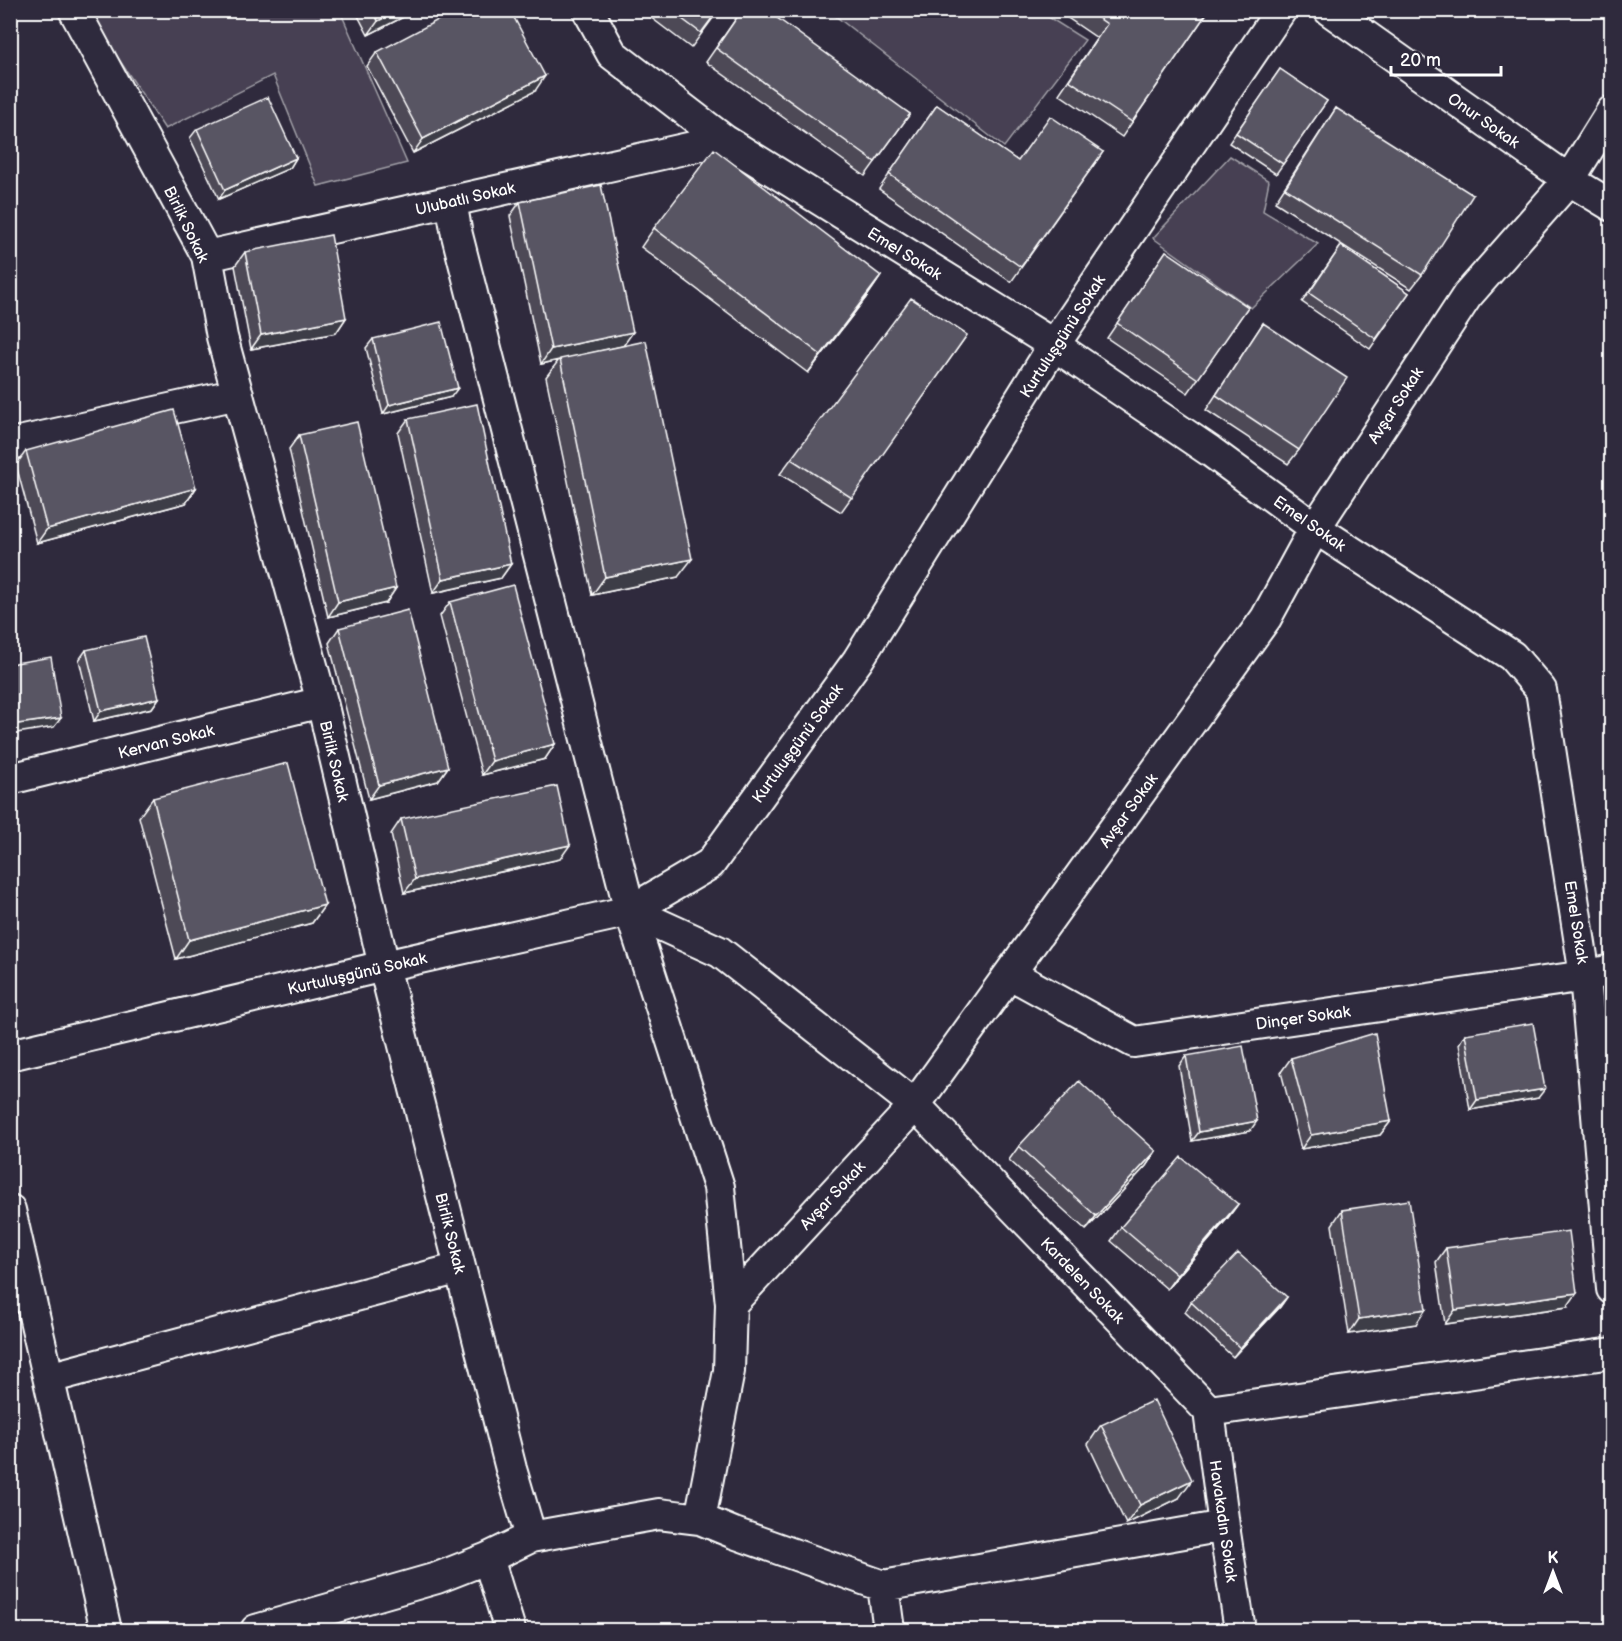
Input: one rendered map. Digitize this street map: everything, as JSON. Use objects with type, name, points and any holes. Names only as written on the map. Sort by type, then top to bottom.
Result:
[{"type":"street","name":"Birlik Sokak","points":[[74,10],[207,256],[222,337],[322,702],[384,966],[511,1469],[531,1537]]},
{"type":"street","name":"Emel Sokak","points":[[588,10],[612,54],[724,140],[1054,345],[1210,451],[1315,528],[1512,656],[1541,690],[1598,973],[1611,1289]]},
{"type":"street","name":"Kurtuluşgünü Sokak","points":[[10,1055],[384,966],[630,911],[710,864],[858,660],[1054,345],[1281,10]]},
{"type":"street","name":"Onur Sokak","points":[[1329,10],[1569,180],[1611,206]]},
{"type":"street","name":"Avşar Sokak","points":[[731,1304],[915,1105],[1266,618],[1315,528],[1467,296],[1569,180],[1611,111]]},
{"type":"street","name":"Ulubatlı Sokak","points":[[207,256],[724,140]]},
{"type":"street","points":[[451,201],[457,235],[630,911],[719,1187],[731,1304],[729,1371],[700,1519]]},
{"type":"street","points":[[10,444],[238,394]]},
{"type":"street","name":"Kervan Sokak","points":[[10,779],[322,702]]},
{"type":"street","name":"Kardelen Sokak","points":[[630,911],[720,952],[915,1105],[1209,1411]]},
{"type":"street","name":"Dinçer Sokak","points":[[1010,974],[1134,1042],[1598,973]]},
{"type":"street","points":[[10,1210],[106,1630]]},
{"type":"street","points":[[49,1378],[460,1268]]},
{"type":"street","points":[[1209,1411],[1611,1353]]},
{"type":"street","name":"Havakadın Sokak","points":[[1209,1411],[1240,1630]]},
{"type":"street","points":[[256,1630],[437,1578],[488,1558],[531,1537],[659,1514],[700,1519],[883,1586],[1224,1526]]},
{"type":"street","points":[[488,1558],[510,1630]]},
{"type":"street","points":[[883,1586],[889,1630]]},
{"type":"shaded area","points":[[87,11],[340,11],[407,163],[318,186],[273,75],[165,129]]},
{"type":"shaded area","points":[[829,11],[1039,11],[1085,40],[1004,147]]},
{"type":"shaded area","points":[[1230,156],[1269,181],[1263,211],[1318,244],[1251,308],[1153,238]]},
{"type":"building","points":[[373,10],[399,10],[378,21]]},
{"type":"building","points":[[457,10],[510,10],[545,76],[423,139],[377,52]]},
{"type":"building","points":[[670,10],[718,10],[701,33]]},
{"type":"building","points":[[742,10],[766,10],[910,114],[875,162],[716,48]]},
{"type":"building","points":[[1087,10],[1209,10],[1132,122],[1069,80],[1107,24]]},
{"type":"building","points":[[1280,69],[1327,101],[1283,164],[1236,133]]},
{"type":"building","points":[[268,97],[296,158],[225,190],[197,129]]},
{"type":"building","points":[[937,105],[1018,161],[1050,116],[1103,152],[1021,267],[889,174]]},
{"type":"building","points":[[1336,108],[1473,195],[1422,275],[1285,188]]},
{"type":"building","points":[[714,149],[881,276],[821,355],[654,228]]},
{"type":"building","points":[[601,185],[633,332],[551,349],[520,202]]},
{"type":"building","points":[[331,235],[346,318],[261,335],[245,252]]},
{"type":"building","points":[[1341,246],[1409,293],[1376,339],[1309,293]]},
{"type":"building","points":[[1166,251],[1248,307],[1198,379],[1117,323]]},
{"type":"building","points":[[911,298],[967,335],[852,498],[791,459]]},
{"type":"building","points":[[441,322],[458,388],[389,405],[373,339]]},
{"type":"building","points":[[1263,323],[1347,378],[1299,450],[1216,395]]},
{"type":"building","points":[[646,341],[692,559],[605,577],[560,359]]},
{"type":"building","points":[[477,404],[511,564],[443,579],[408,419]]},
{"type":"building","points":[[174,410],[196,488],[47,529],[26,451]]},
{"type":"building","points":[[357,422],[396,588],[338,602],[299,435]]},
{"type":"building","points":[[513,585],[555,744],[492,761],[450,602]]},
{"type":"building","points":[[408,610],[448,767],[379,785],[339,628]]},
{"type":"building","points":[[144,637],[159,698],[101,711],[86,650]]},
{"type":"building","points":[[51,657],[61,718],[10,725],[10,664]]},
{"type":"building","points":[[288,763],[325,905],[189,940],[153,798]]},
{"type":"building","points":[[557,786],[570,845],[415,879],[401,819]]},
{"type":"building","points":[[1533,1023],[1545,1089],[1477,1100],[1465,1034]]},
{"type":"building","points":[[1375,1033],[1391,1121],[1311,1135],[1291,1058]]},
{"type":"building","points":[[1243,1046],[1257,1121],[1199,1132],[1186,1056]]},
{"type":"building","points":[[1079,1081],[1156,1151],[1096,1216],[1019,1146]]},
{"type":"building","points":[[1181,1157],[1238,1204],[1177,1275],[1121,1227]]},
{"type":"building","points":[[1409,1200],[1426,1309],[1359,1319],[1342,1210]]},
{"type":"building","points":[[1569,1231],[1577,1293],[1455,1310],[1446,1248]]},
{"type":"building","points":[[1238,1253],[1287,1297],[1240,1348],[1191,1302]]},
{"type":"building","points":[[1154,1400],[1192,1480],[1140,1505],[1101,1425]]}]
